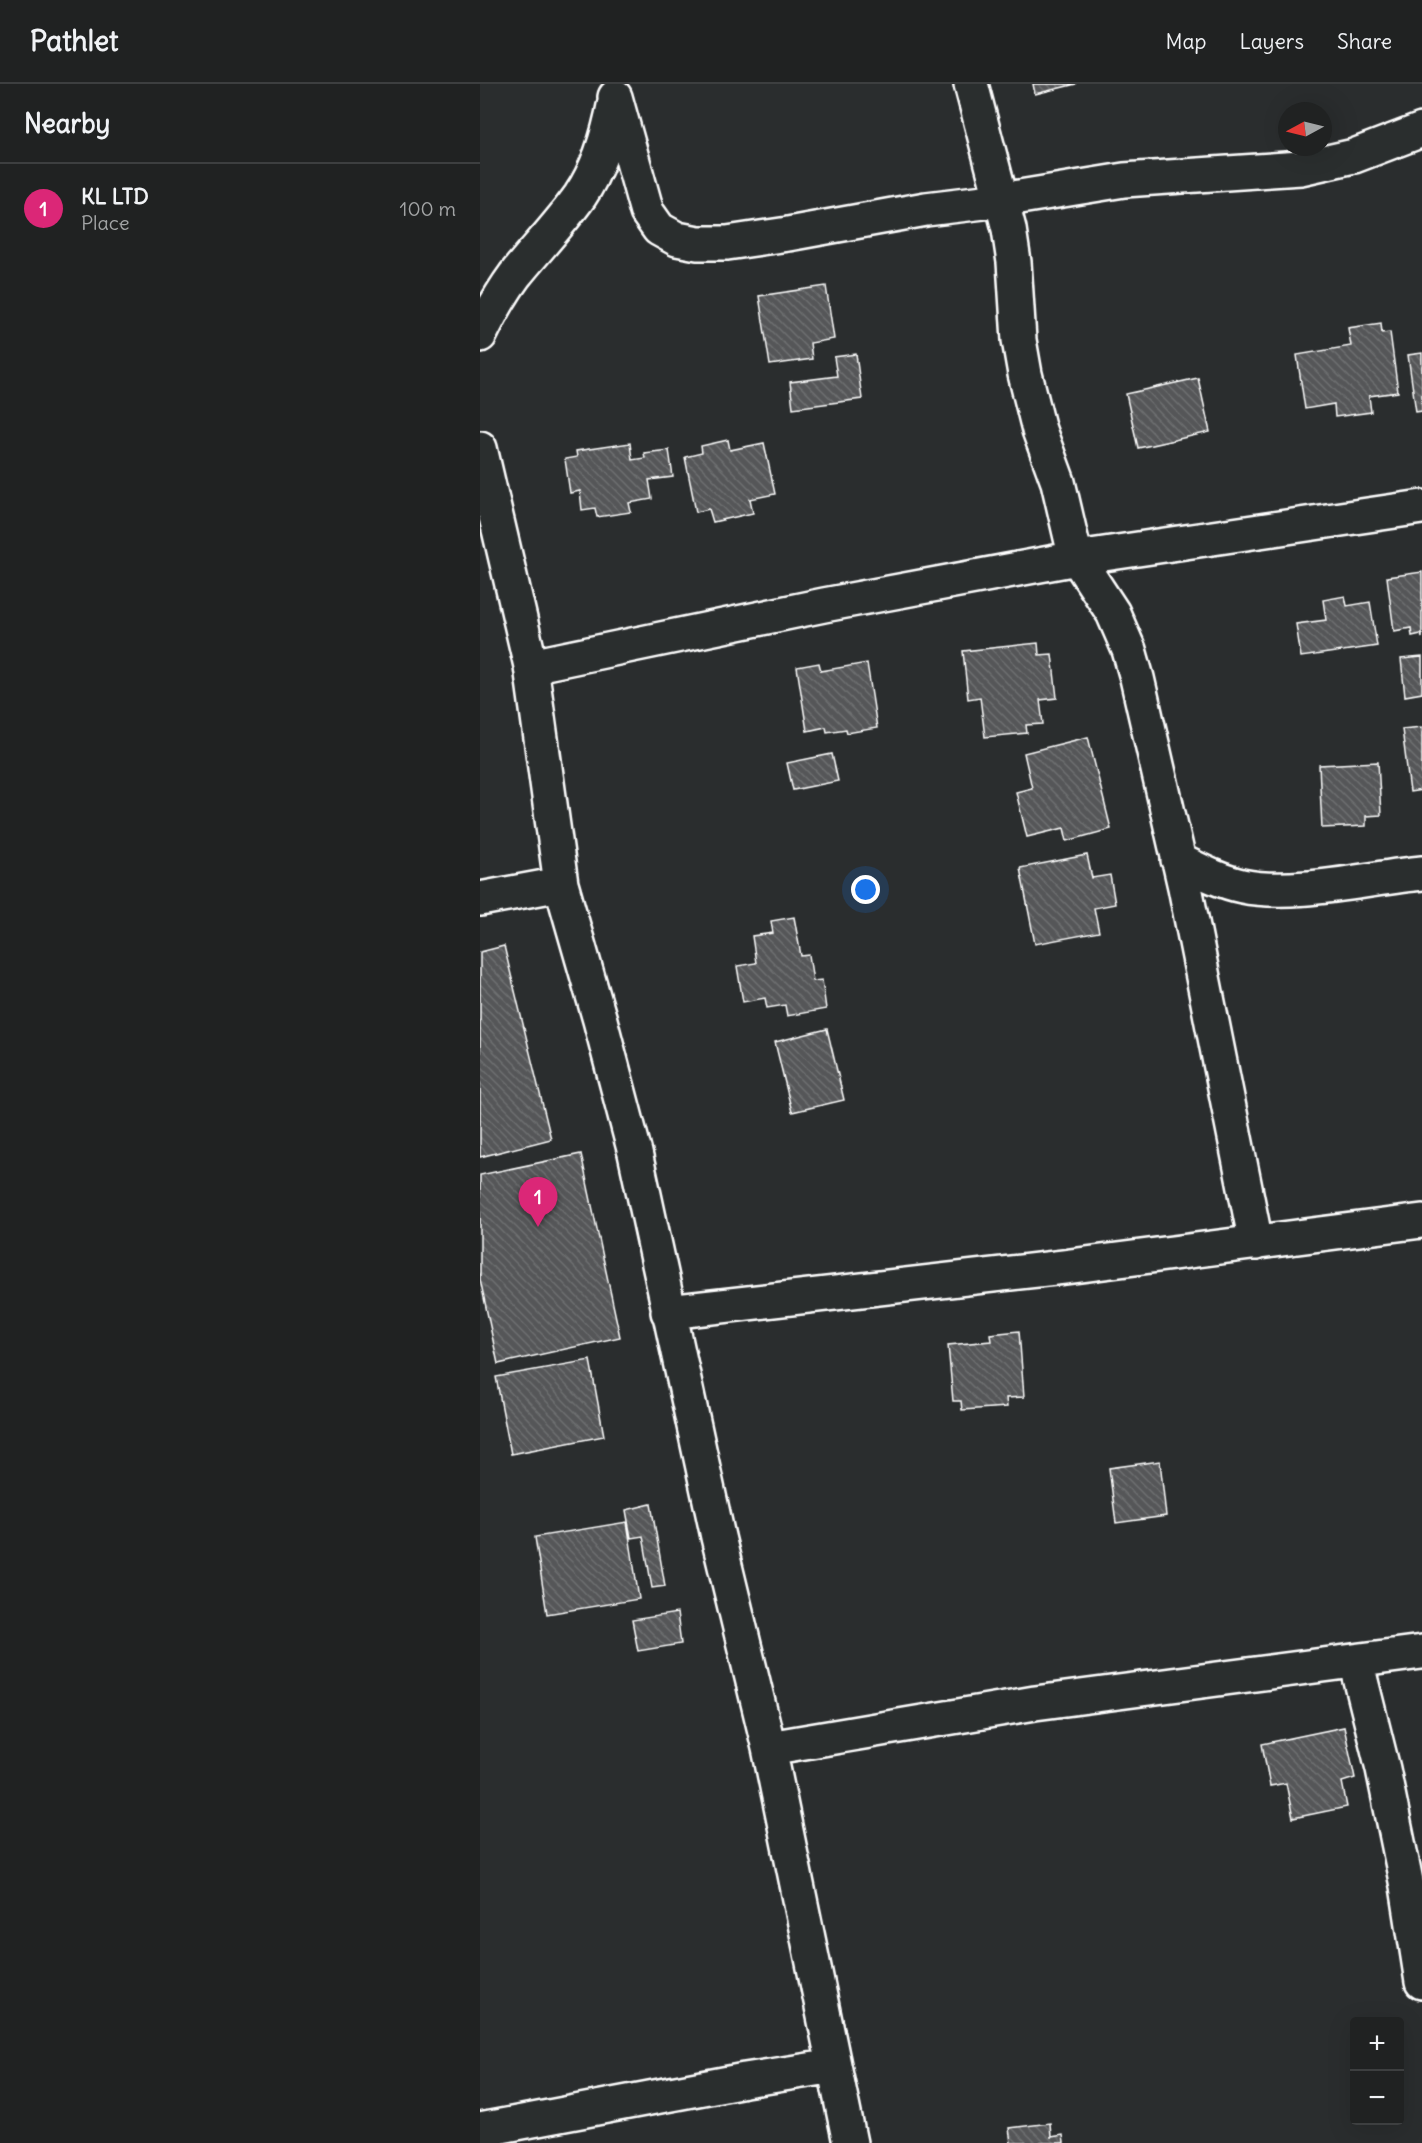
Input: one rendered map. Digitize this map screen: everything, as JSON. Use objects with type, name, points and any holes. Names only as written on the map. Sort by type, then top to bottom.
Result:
[{"type":"street","points":[[971,84],[1011,240],[1016,314],[1025,374],[1039,430],[1058,482],[1077,558],[1113,613],[1129,650],[1137,678],[1178,860],[1256,1243]]},
{"type":"street","points":[[616,91],[647,212],[658,229],[677,239],[698,243],[727,243],[926,209],[1001,200],[1124,180],[1301,168],[1354,156],[1422,130]]},
{"type":"street","points":[[480,335],[492,309],[514,277],[581,195],[610,129],[616,91]]},
{"type":"street","points":[[480,448],[531,666],[561,884],[620,1092],[718,1537],[770,1748],[850,2143]]},
{"type":"street","points":[[531,666],[824,605],[1077,558],[1422,507]]},
{"type":"street","points":[[1178,860],[1218,879],[1243,886],[1265,888],[1289,889],[1422,873]]},
{"type":"street","points":[[480,899],[561,884]]},
{"type":"street","points":[[668,1312],[1256,1243],[1422,1221]]},
{"type":"street","points":[[770,1748],[1035,1703],[1422,1652]]},
{"type":"street","points":[[1356,1661],[1383,1769],[1407,1886],[1422,1982]]},
{"type":"street","points":[[480,2130],[745,2080],[834,2066]]},
{"type":"building","points":[[1033,84],[1076,84],[1035,94]]},
{"type":"building","points":[[826,286],[834,339],[810,343],[812,359],[770,365],[759,296]]},
{"type":"building","points":[[1381,323],[1382,333],[1390,332],[1398,392],[1369,396],[1371,412],[1335,417],[1334,404],[1305,409],[1297,355],[1351,346],[1348,328]]},
{"type":"building","points":[[1422,353],[1422,411],[1416,412],[1408,355]]},
{"type":"building","points":[[856,354],[862,399],[793,408],[790,382],[837,376],[834,357]]},
{"type":"building","points":[[1198,378],[1210,432],[1138,448],[1126,394]]},
{"type":"building","points":[[728,440],[730,450],[764,443],[775,494],[750,499],[753,513],[713,522],[709,509],[696,512],[685,457],[702,453],[701,446]]},
{"type":"building","points":[[630,443],[632,460],[645,458],[644,453],[669,450],[673,477],[649,480],[652,499],[629,503],[631,512],[597,517],[595,508],[582,510],[580,491],[570,493],[565,459],[577,457],[576,451]]},
{"type":"building","points":[[1422,572],[1422,638],[1421,634],[1412,636],[1411,628],[1394,631],[1387,577]]},
{"type":"building","points":[[1345,596],[1347,606],[1370,602],[1377,646],[1301,657],[1296,624],[1326,620],[1323,600]]},
{"type":"building","points":[[1038,643],[1039,655],[1052,654],[1057,698],[1040,700],[1043,724],[1026,725],[1027,733],[985,737],[980,697],[968,699],[963,651]]},
{"type":"building","points":[[1422,657],[1422,693],[1405,696],[1401,659]]},
{"type":"building","points":[[819,663],[821,671],[867,663],[877,728],[847,733],[846,729],[827,732],[826,727],[807,731],[797,667]]},
{"type":"building","points":[[1422,727],[1422,790],[1410,792],[1402,729]]},
{"type":"building","points":[[1088,737],[1111,829],[1067,841],[1064,828],[1027,837],[1016,792],[1032,788],[1024,753]]},
{"type":"building","points":[[832,754],[838,781],[793,790],[787,763]]},
{"type":"building","points":[[1378,762],[1381,815],[1366,816],[1366,826],[1322,828],[1319,765]]},
{"type":"building","points":[[1087,855],[1092,878],[1110,875],[1115,904],[1094,908],[1099,932],[1035,944],[1020,868]]},
{"type":"building","points":[[794,917],[801,956],[809,955],[813,981],[822,980],[826,1009],[787,1016],[785,1005],[767,1008],[765,998],[743,1002],[737,966],[756,963],[752,936],[773,933],[771,921]]},
{"type":"building","points":[[504,946],[551,1139],[480,1157],[480,952]]},
{"type":"building","points":[[827,1029],[844,1100],[792,1112],[775,1042]]},
{"type":"building","points":[[581,1154],[620,1337],[498,1364],[480,1279],[480,1175]]},
{"type":"building","points":[[1019,1331],[1024,1397],[1006,1398],[1007,1407],[962,1410],[961,1401],[953,1401],[948,1345],[991,1341],[990,1334]]},
{"type":"building","points":[[590,1360],[604,1436],[511,1454],[496,1377]]},
{"type":"building","points":[[1160,1461],[1166,1516],[1116,1523],[1109,1468]]},
{"type":"building","points":[[651,1504],[665,1586],[652,1588],[643,1536],[631,1538],[626,1510]]},
{"type":"building","points":[[627,1522],[639,1599],[547,1614],[535,1537]]},
{"type":"building","points":[[677,1613],[681,1644],[638,1651],[632,1620]]},
{"type":"building","points":[[1344,1727],[1355,1778],[1342,1782],[1347,1807],[1293,1818],[1286,1783],[1270,1786],[1262,1744]]},
{"type":"building","points":[[1050,2123],[1051,2137],[1063,2135],[1064,2143],[1011,2143],[1009,2128]]},
{"type":"place","name":"KL LTD","points":[[538,1227]]}]
